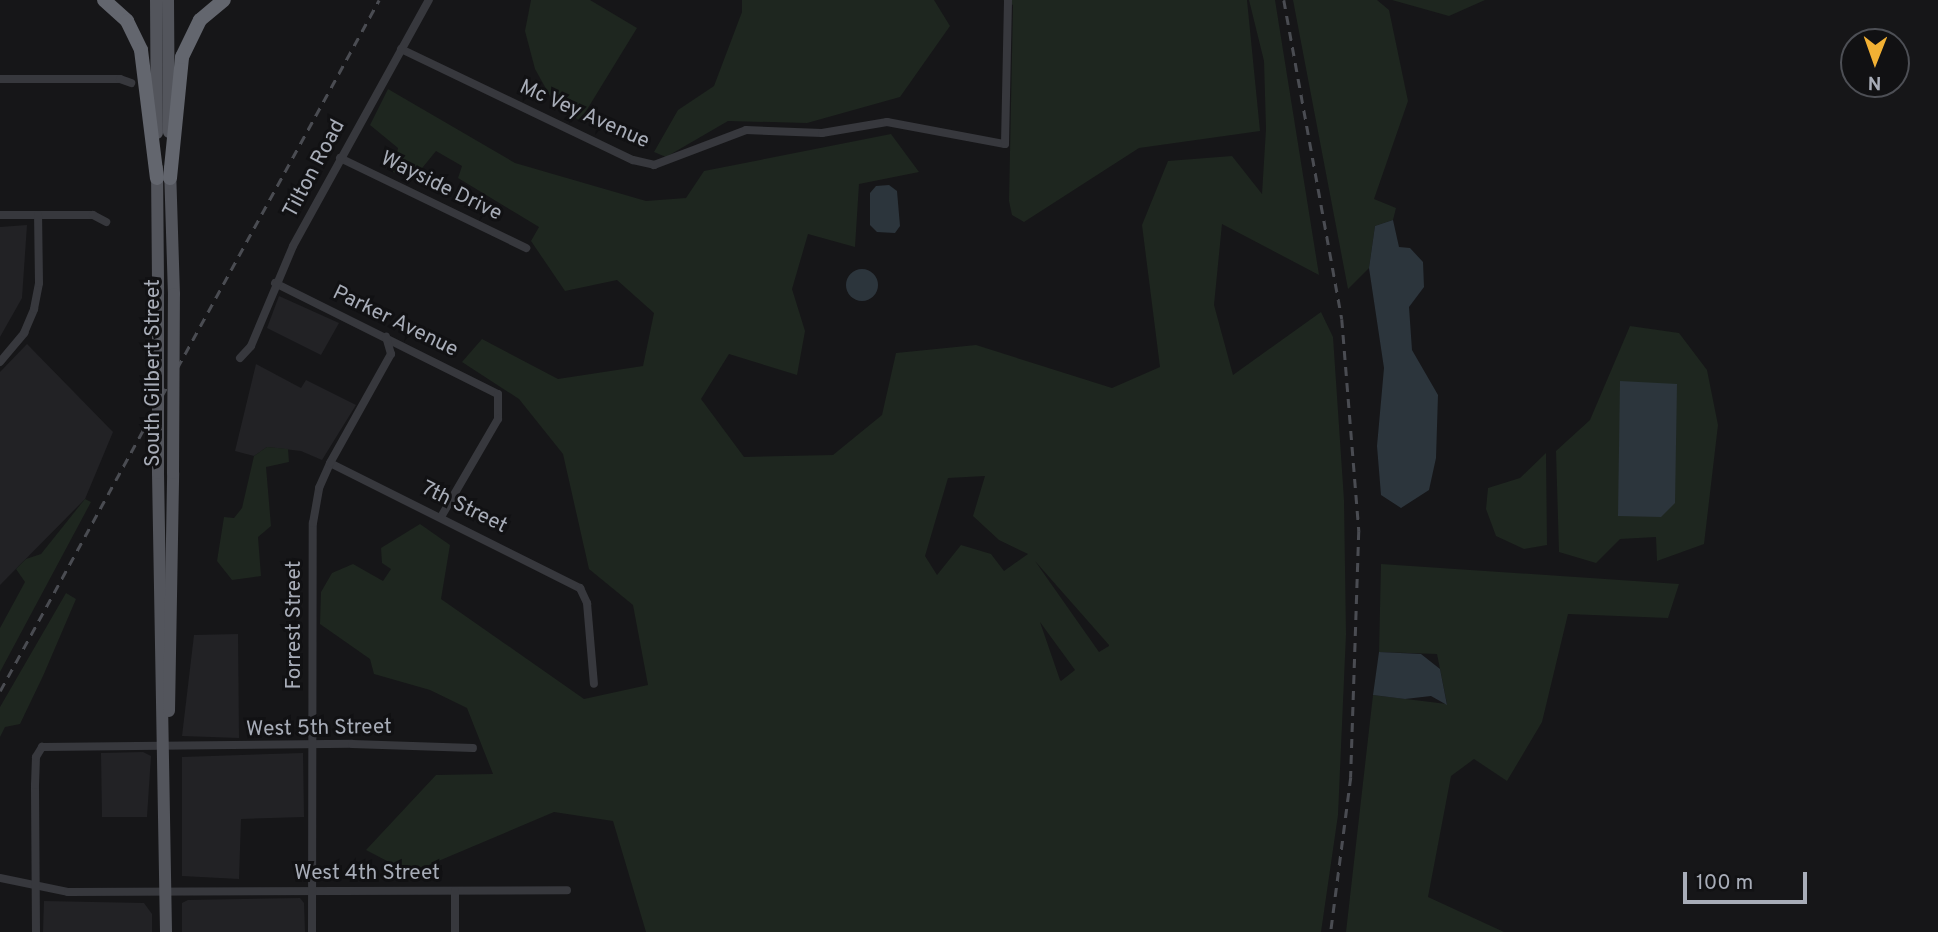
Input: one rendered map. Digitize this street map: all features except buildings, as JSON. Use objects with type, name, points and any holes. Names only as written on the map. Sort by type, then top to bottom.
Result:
[{"type":"highway","points":[[104,0],[127,20],[141,50],[163,178]]},
{"type":"highway","points":[[163,178],[182,57],[200,20],[224,0]]},
{"type":"main road","name":"South Gilbert Street","points":[[156,0],[163,178],[174,293],[173,665],[166,747]]},
{"type":"main road","name":"South Gilbert Street","points":[[166,932],[166,747],[159,665],[158,294],[168,0]]},
{"type":"street","name":"Tilton Road","points":[[240,358],[251,346],[275,283],[340,158],[429,0]]},
{"type":"street","name":"Mc Vey Avenue","points":[[401,49],[633,160],[654,165],[746,130],[822,132],[887,122],[1005,144],[1008,0]]},
{"type":"street","points":[[0,79],[120,79],[131,83]]},
{"type":"street","name":"Wayside Drive","points":[[340,158],[526,248]]},
{"type":"street","points":[[0,215],[93,215],[106,222]]},
{"type":"street","points":[[0,362],[24,333],[34,309],[39,283],[38,215]]},
{"type":"street","name":"Parker Avenue","points":[[275,283],[498,394],[498,419],[441,517]]},
{"type":"street","name":"Forrest Street","points":[[312,932],[313,523],[319,488],[330,463],[391,354],[386,337]]},
{"type":"street","name":"7th Street","points":[[330,463],[580,588],[587,603],[594,684]]},
{"type":"street","name":"West 5th Street","points":[[37,888],[35,771],[42,747],[472,748]]},
{"type":"street","name":"West 4th Street","points":[[0,878],[37,888],[167,891],[567,890]]},
{"type":"street","points":[[36,932],[37,888]]},
{"type":"street","points":[[455,891],[455,932]]},
{"type":"shaded area","points":[[531,0],[590,0],[637,28],[580,121],[554,103],[535,69],[525,31]]},
{"type":"shaded area","points":[[742,0],[934,0],[950,26],[900,97],[807,123],[728,121],[666,157],[654,152],[678,110],[714,86],[742,12]]},
{"type":"shaded area","points":[[1003,0],[1247,0],[1260,131],[1139,148],[1024,222],[1012,215],[1009,201],[1013,5]]},
{"type":"shaded area","points":[[1249,0],[1275,0],[1319,275],[1222,224],[1214,305],[1233,375],[1321,312],[1333,337],[1344,500],[1346,634],[1338,815],[1321,932],[646,932],[613,821],[554,812],[410,873],[366,850],[436,775],[493,774],[467,708],[430,690],[374,674],[370,659],[320,624],[321,592],[332,573],[353,564],[383,581],[391,569],[382,563],[381,548],[420,524],[450,545],[441,599],[584,699],[648,685],[633,605],[589,569],[563,454],[519,399],[462,362],[482,339],[558,379],[643,366],[654,313],[617,280],[565,291],[531,241],[539,227],[458,178],[462,166],[436,151],[414,178],[393,172],[398,148],[370,125],[388,89],[515,163],[646,201],[686,198],[704,171],[891,134],[919,172],[859,184],[855,247],[808,234],[792,289],[805,331],[797,375],[729,354],[701,399],[744,457],[833,455],[882,415],[896,353],[976,345],[1112,388],[1160,367],[1142,225],[1168,161],[1232,156],[1262,194],[1266,129],[1264,61]],"holes":[[[985,476],[973,516],[999,540],[1028,554],[1004,571],[991,554],[961,545],[937,575],[925,556],[948,478]],[[1035,561],[1109,645],[1099,652]],[[1040,622],[1075,670],[1060,680]]]},
{"type":"shaded area","points":[[1293,0],[1377,0],[1389,10],[1408,101],[1374,199],[1396,208],[1393,220],[1375,226],[1369,268],[1348,289]]},
{"type":"shaded area","points":[[1392,0],[1485,0],[1449,16]]},
{"type":"shaded area","points":[[889,185],[897,191],[900,226],[895,233],[877,232],[870,225],[870,193],[876,186]]},
{"type":"shaded area","points":[[1393,220],[1399,247],[1410,248],[1423,262],[1424,287],[1409,307],[1412,350],[1438,395],[1436,458],[1429,490],[1401,508],[1381,495],[1377,446],[1384,368],[1369,268],[1375,226]]},
{"type":"shaded area","points":[[27,225],[22,298],[0,337],[0,227]]},
{"type":"shaded area","points":[[862,269],[874,273],[878,285],[874,297],[862,301],[850,297],[846,285],[850,273]]},
{"type":"shaded area","points":[[279,296],[339,323],[321,355],[267,328]]},
{"type":"shaded area","points":[[1630,326],[1679,333],[1707,370],[1718,425],[1704,544],[1657,561],[1656,537],[1620,539],[1596,563],[1559,552],[1556,451],[1590,420]]},
{"type":"shaded area","points":[[27,344],[113,432],[85,499],[0,585],[0,372]]},
{"type":"shaded area","points":[[256,364],[301,388],[306,380],[356,405],[322,460],[301,451],[267,447],[254,456],[235,451]]},
{"type":"shaded area","points":[[1620,381],[1677,384],[1675,503],[1661,517],[1618,516]]},
{"type":"shaded area","points":[[267,447],[288,449],[289,462],[266,467],[271,526],[258,537],[261,576],[232,580],[217,561],[224,517],[234,518],[242,508],[254,456]]},
{"type":"shaded area","points":[[1546,453],[1547,545],[1524,549],[1496,536],[1486,509],[1488,488],[1520,478]]},
{"type":"shaded area","points":[[85,499],[91,502],[0,672],[0,628],[25,582],[16,569],[26,559],[41,554]]},
{"type":"shaded area","points":[[1381,564],[1679,584],[1668,618],[1568,614],[1542,722],[1507,781],[1474,759],[1451,776],[1428,897],[1504,932],[1346,932],[1373,695],[1447,704],[1437,654],[1379,652]]},
{"type":"shaded area","points":[[66,593],[76,599],[43,676],[20,724],[5,727],[0,737],[0,707]]},
{"type":"shaded area","points":[[238,634],[239,738],[182,736],[194,635]]},
{"type":"shaded area","points":[[1379,652],[1421,654],[1440,669],[1447,705],[1431,696],[1405,699],[1373,695]]},
{"type":"shaded area","points":[[143,752],[151,756],[147,817],[102,817],[101,753]]},
{"type":"shaded area","points":[[303,753],[304,817],[241,819],[239,879],[182,876],[182,757]]},
{"type":"shaded area","points":[[300,898],[304,903],[305,932],[182,932],[182,903],[188,900]]},
{"type":"shaded area","points":[[44,901],[144,903],[152,914],[152,932],[43,932]]},
{"type":"railway","points":[[0,691],[379,0]]},
{"type":"railway","points":[[1284,0],[1342,319],[1359,531],[1351,777],[1331,932]]}]
